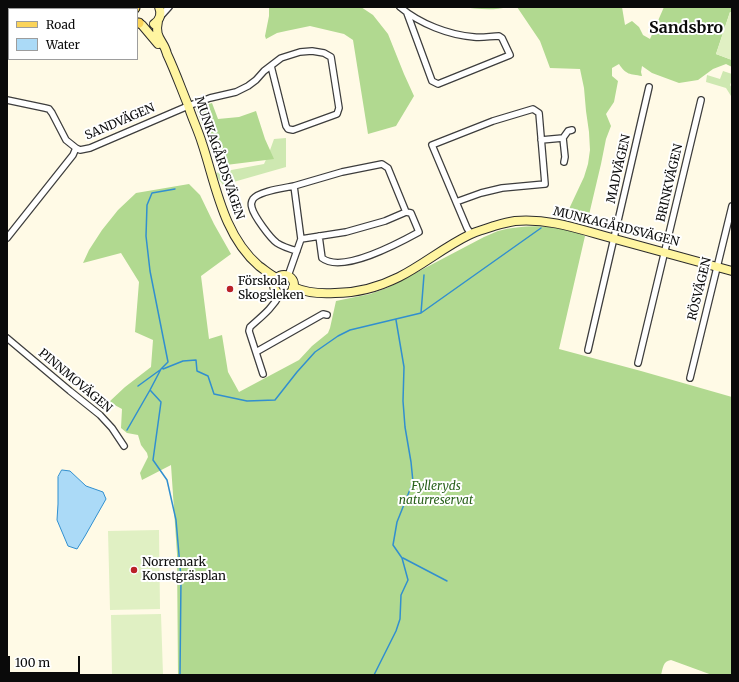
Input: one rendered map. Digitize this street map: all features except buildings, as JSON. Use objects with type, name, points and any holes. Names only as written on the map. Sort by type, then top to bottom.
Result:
[{"type":"street","name":"MUNKAGÅRDSVÄGEN","points":[[159,7],[160,12],[157,30],[158,36],[166,49],[180,82],[202,142],[224,213],[235,237],[244,249],[255,262],[268,273],[277,278]]},
{"type":"street","points":[[139,23],[150,26],[159,19],[169,7]]},
{"type":"street","points":[[400,7],[407,13],[430,25],[447,31],[476,37],[499,36],[502,38],[510,55],[438,84],[435,83],[432,81],[407,13]]},
{"type":"street","name":"MUNKAGÅRDSVÄGEN","points":[[139,23],[167,54]]},
{"type":"street","points":[[312,51],[324,53],[331,57],[339,108],[337,114],[293,130],[288,130],[271,66],[282,58],[300,52],[312,51]]},
{"type":"street","name":"SANDVÄGEN","points":[[7,238],[73,155],[76,148],[80,150],[90,148],[188,106],[214,97],[236,92],[248,86],[256,80],[264,70],[271,66]]},
{"type":"street","name":"MADVÄGEN","points":[[588,350],[649,87]]},
{"type":"street","points":[[7,100],[49,109],[66,140],[76,148]]},
{"type":"street","name":"BRINKVÄGEN","points":[[638,363],[701,100]]},
{"type":"street","points":[[456,202],[481,193],[502,188],[545,184],[539,113],[533,109],[493,121],[432,145],[456,202],[467,228],[471,234]]},
{"type":"street","points":[[564,162],[565,157],[563,138],[568,131],[572,130]]},
{"type":"street","points":[[541,140],[563,138]]},
{"type":"street","points":[[297,251],[281,246],[268,235],[251,207],[254,198],[260,194],[270,191],[294,186],[342,172],[382,164],[388,168],[406,212]]},
{"type":"street","points":[[288,276],[301,239],[294,186]]},
{"type":"street","name":"RÖSVÄGEN","points":[[690,378],[732,206]]},
{"type":"street","points":[[301,239],[319,236],[346,232],[384,221],[406,212],[411,213],[418,232],[385,250],[360,259],[341,262],[330,262],[322,258],[319,236]]},
{"type":"street","name":"MUNKAGÅRDSVÄGEN","points":[[293,287],[302,290],[326,293],[341,293],[371,288],[399,277],[471,234],[513,221],[530,220],[562,224],[732,271]]},
{"type":"street","points":[[282,275],[288,276],[294,285],[292,290],[286,295],[280,294],[276,291],[274,286],[275,280],[282,275]]},
{"type":"street","points":[[262,374],[249,331],[250,327],[276,302],[280,294]]},
{"type":"street","points":[[256,352],[323,314],[326,315]]},
{"type":"street","name":"PINNMOVÄGEN","points":[[7,338],[100,415],[112,428],[124,446]]},
{"type":"green space","points":[[269,7],[361,7],[373,15],[388,34],[414,96],[396,126],[368,134],[353,40],[344,34],[310,26],[277,33],[266,39],[265,36],[269,16]]},
{"type":"green space","points":[[461,7],[508,7],[479,9]]},
{"type":"green space","points":[[517,7],[622,7],[625,25],[632,21],[639,27],[643,35],[650,39],[664,7],[732,7],[732,12],[730,12],[716,54],[732,60],[732,67],[726,64],[713,69],[698,80],[679,83],[652,73],[642,66],[642,76],[629,73],[619,64],[612,68],[612,76],[618,81],[614,102],[606,114],[611,126],[606,139],[588,219],[579,221],[570,216],[569,209],[584,177],[590,150],[584,88],[580,69],[550,68],[540,41]]},
{"type":"green space","points":[[730,12],[732,12],[732,60],[716,54]]},
{"type":"green space","points":[[723,71],[732,74],[730,85],[732,88],[731,96],[726,88],[706,82],[707,75],[720,79]]},
{"type":"green space","points":[[212,103],[218,119],[239,117],[256,111],[265,139],[274,159],[218,166],[196,108]]},
{"type":"green space","points":[[286,138],[286,167],[223,185],[216,176],[215,173],[264,164],[274,139]]},
{"type":"green space","name":"Fylleryds naturreservat","points":[[189,184],[200,195],[231,254],[201,276],[209,339],[222,335],[228,372],[239,392],[299,360],[312,346],[328,333],[336,301],[370,294],[387,288],[498,231],[525,227],[562,228],[585,236],[559,349],[732,397],[732,675],[712,675],[671,660],[665,663],[661,675],[178,675],[177,554],[171,465],[142,480],[140,473],[148,457],[147,453],[141,445],[138,435],[127,433],[121,428],[122,409],[109,402],[125,387],[151,367],[153,340],[135,332],[139,282],[121,253],[83,263],[89,250],[102,230],[118,210],[136,193]]},
{"type":"green space","name":"Norremark Konstgräsplan","points":[[159,530],[160,609],[110,610],[108,531]]},
{"type":"green space","points":[[161,614],[163,675],[112,675],[111,615]]},
{"type":"water","points":[[62,470],[70,471],[86,486],[103,492],[106,499],[77,549],[68,546],[57,520],[58,477]]},
{"type":"waterway","points":[[175,189],[152,193],[147,205],[146,236],[150,271],[168,362],[161,369],[150,390],[161,402],[153,460],[167,480],[176,520],[181,578],[180,675]]},
{"type":"waterway","points":[[163,369],[183,361],[196,360],[197,371],[208,376],[214,394],[247,401],[275,400],[315,352],[338,336],[350,330],[421,313],[541,228]]},
{"type":"waterway","points":[[421,313],[424,275]]},
{"type":"waterway","points":[[374,675],[396,631],[400,619],[401,595],[408,580],[402,558],[393,545],[397,522],[413,482],[405,427],[403,401],[404,367],[396,320]]},
{"type":"waterway","points":[[138,386],[160,370]]},
{"type":"waterway","points":[[127,430],[150,390]]},
{"type":"waterway","points":[[403,558],[447,581]]},
{"type":"place","name":"Förskola Skogsleken","points":[[230,289]]},
{"type":"place","name":"Norremark Konstgräsplan","points":[[134,570]]},
{"type":"district","name":"Sandsbro","points":[[686,28]]}]
